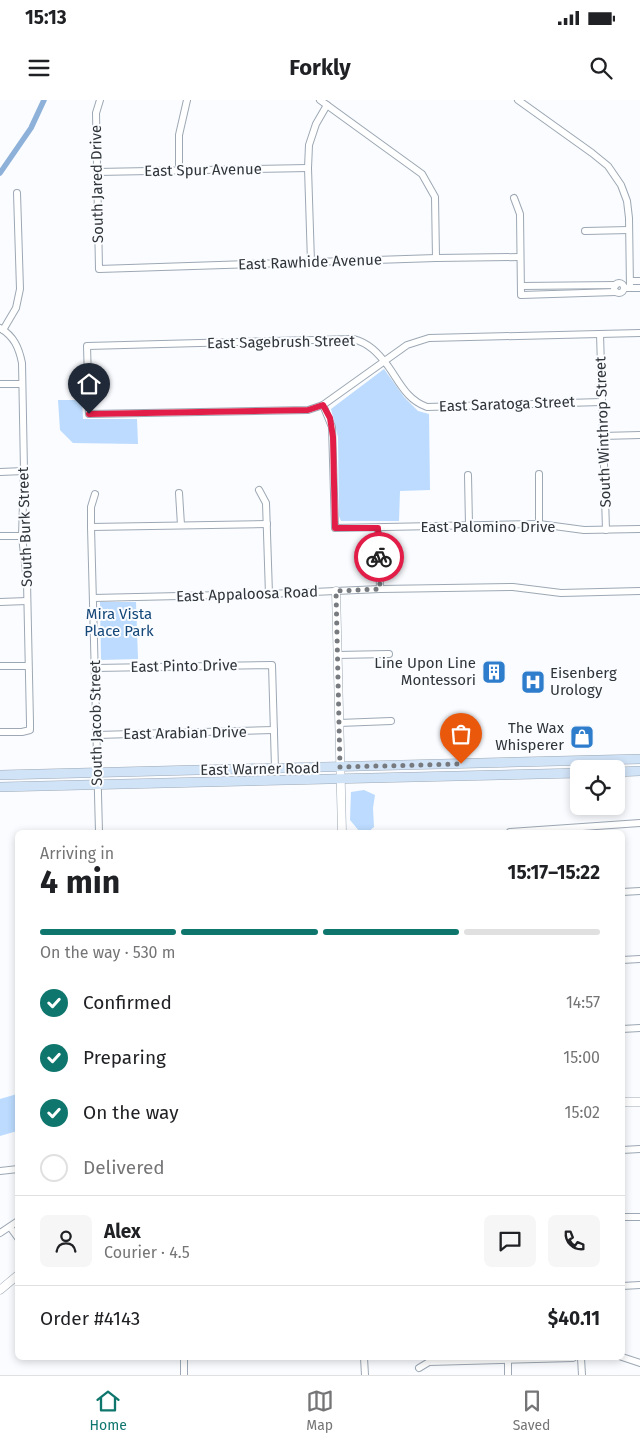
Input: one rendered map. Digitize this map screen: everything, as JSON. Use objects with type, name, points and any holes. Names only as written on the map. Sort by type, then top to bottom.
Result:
[{"type":"main road","name":"East Warner Road","points":[[0,775],[640,759]]},
{"type":"main road","points":[[559,761],[559,773]]},
{"type":"main road","points":[[625,772],[640,771]]},
{"type":"main road","name":"East Warner Road","points":[[0,787],[570,773]]},
{"type":"street","name":"South Jared Drive","points":[[99,269],[96,113],[100,100]]},
{"type":"street","points":[[179,170],[180,135],[187,100]]},
{"type":"street","points":[[320,100],[422,174],[435,197],[436,258]]},
{"type":"street","points":[[518,100],[608,166],[621,185],[627,201],[629,230],[628,286]]},
{"type":"street","points":[[311,262],[309,145],[316,124],[327,105]]},
{"type":"street","name":"East Spur Avenue","points":[[97,172],[308,168]]},
{"type":"street","name":"South Burk Street","points":[[0,732],[30,730],[27,582],[22,536],[24,471],[22,363],[19,348],[13,338],[2,329],[16,308],[20,289],[17,193]]},
{"type":"street","points":[[514,198],[520,214],[521,295],[585,294],[616,288],[622,284],[640,288]]},
{"type":"street","points":[[585,231],[629,230]]},
{"type":"street","name":"East Rawhide Avenue","points":[[99,269],[520,257]]},
{"type":"street","points":[[628,286],[640,281]]},
{"type":"street","points":[[521,286],[585,285],[616,288]]},
{"type":"street","points":[[585,285],[585,294]]},
{"type":"street","points":[[567,286],[567,294]]},
{"type":"street","points":[[323,405],[407,346],[429,338],[640,333]]},
{"type":"street","name":"South Winthrop Street","points":[[600,334],[606,530]]},
{"type":"street","name":"East Sagebrush Street","points":[[323,405],[308,410],[89,414],[87,346],[353,339],[374,349],[385,361]]},
{"type":"street","name":"East Saratoga Street","points":[[385,361],[410,398],[417,404],[427,407],[601,402]]},
{"type":"street","points":[[0,384],[21,384]]},
{"type":"street","name":"East Palomino Drive","points":[[323,405],[330,418],[333,437],[335,528],[539,524],[584,530],[640,528]]},
{"type":"street","points":[[602,436],[640,435]]},
{"type":"street","points":[[0,472],[24,471]]},
{"type":"street","points":[[539,474],[539,524]]},
{"type":"street","points":[[468,475],[469,525]]},
{"type":"street","points":[[259,490],[266,503],[269,594]]},
{"type":"street","points":[[179,492],[181,525]]},
{"type":"street","name":"South Jacob Street","points":[[95,494],[91,507],[91,526],[99,830]]},
{"type":"street","points":[[91,526],[267,524]]},
{"type":"street","points":[[378,528],[380,589]]},
{"type":"street","points":[[0,536],[22,536]]},
{"type":"street","name":"East Appaloosa Road","points":[[93,598],[269,594],[380,589],[513,588],[561,593],[640,591]]},
{"type":"street","points":[[336,591],[342,830]]},
{"type":"street","points":[[0,602],[27,601]]},
{"type":"street","points":[[337,655],[389,654]]},
{"type":"street","name":"East Pinto Drive","points":[[95,668],[272,665],[274,730]]},
{"type":"street","points":[[0,666],[28,666]]},
{"type":"street","points":[[339,723],[391,722]]},
{"type":"street","points":[[274,730],[275,768]]},
{"type":"street","name":"East Arabian Drive","points":[[97,735],[274,730]]},
{"type":"street","points":[[539,830],[640,823]]},
{"type":"street","points":[[625,892],[640,891]]},
{"type":"street","points":[[625,960],[640,958]]},
{"type":"street","points":[[625,1029],[640,1028]]},
{"type":"street","points":[[625,1102],[640,1102]]},
{"type":"street","points":[[625,1150],[640,1150]]},
{"type":"street","points":[[0,1171],[15,1170]]},
{"type":"street","points":[[625,1218],[640,1217]]},
{"type":"street","points":[[0,1232],[15,1223]]},
{"type":"street","points":[[10,1227],[15,1234]]},
{"type":"street","points":[[0,1290],[15,1278]]},
{"type":"street","points":[[625,1286],[640,1285]]},
{"type":"street","points":[[625,1358],[640,1363]]},
{"type":"street","points":[[184,1360],[184,1375]]},
{"type":"street","points":[[364,1360],[365,1375]]},
{"type":"street","points":[[419,1368],[429,1362],[482,1360]]},
{"type":"street","points":[[508,1360],[508,1375]]},
{"type":"street","points":[[581,1360],[582,1375]]},
{"type":"green space","points":[[384,369],[404,397],[418,411],[429,414],[430,490],[400,491],[399,521],[341,521],[339,516],[338,437],[331,409]]},
{"type":"green space","points":[[58,400],[82,400],[83,419],[137,419],[138,444],[73,443],[60,430]]},
{"type":"green space","name":"Mira Vista Place Park","points":[[100,602],[136,602],[138,659],[101,660]]},
{"type":"green space","points":[[364,790],[375,795],[373,808],[374,827],[370,830],[358,830],[350,820],[351,792]]},
{"type":"green space","points":[[15,1095],[15,1132],[0,1136],[0,1099]]},
{"type":"waterway","points":[[0,173],[31,128],[44,100]]},
{"type":"way so far","points":[[379,557],[380,589],[336,591],[340,767],[461,764]]},
{"type":"place","name":"Line Upon Line Montessori","points":[[494,672]]},
{"type":"place","name":"Eisenberg Urology","points":[[533,682]]},
{"type":"place","name":"The Wax Whisperer","points":[[582,737]]},
{"type":"route","points":[[89,414],[308,410],[323,405],[330,418],[333,437],[335,528],[378,528],[379,557]]}]
